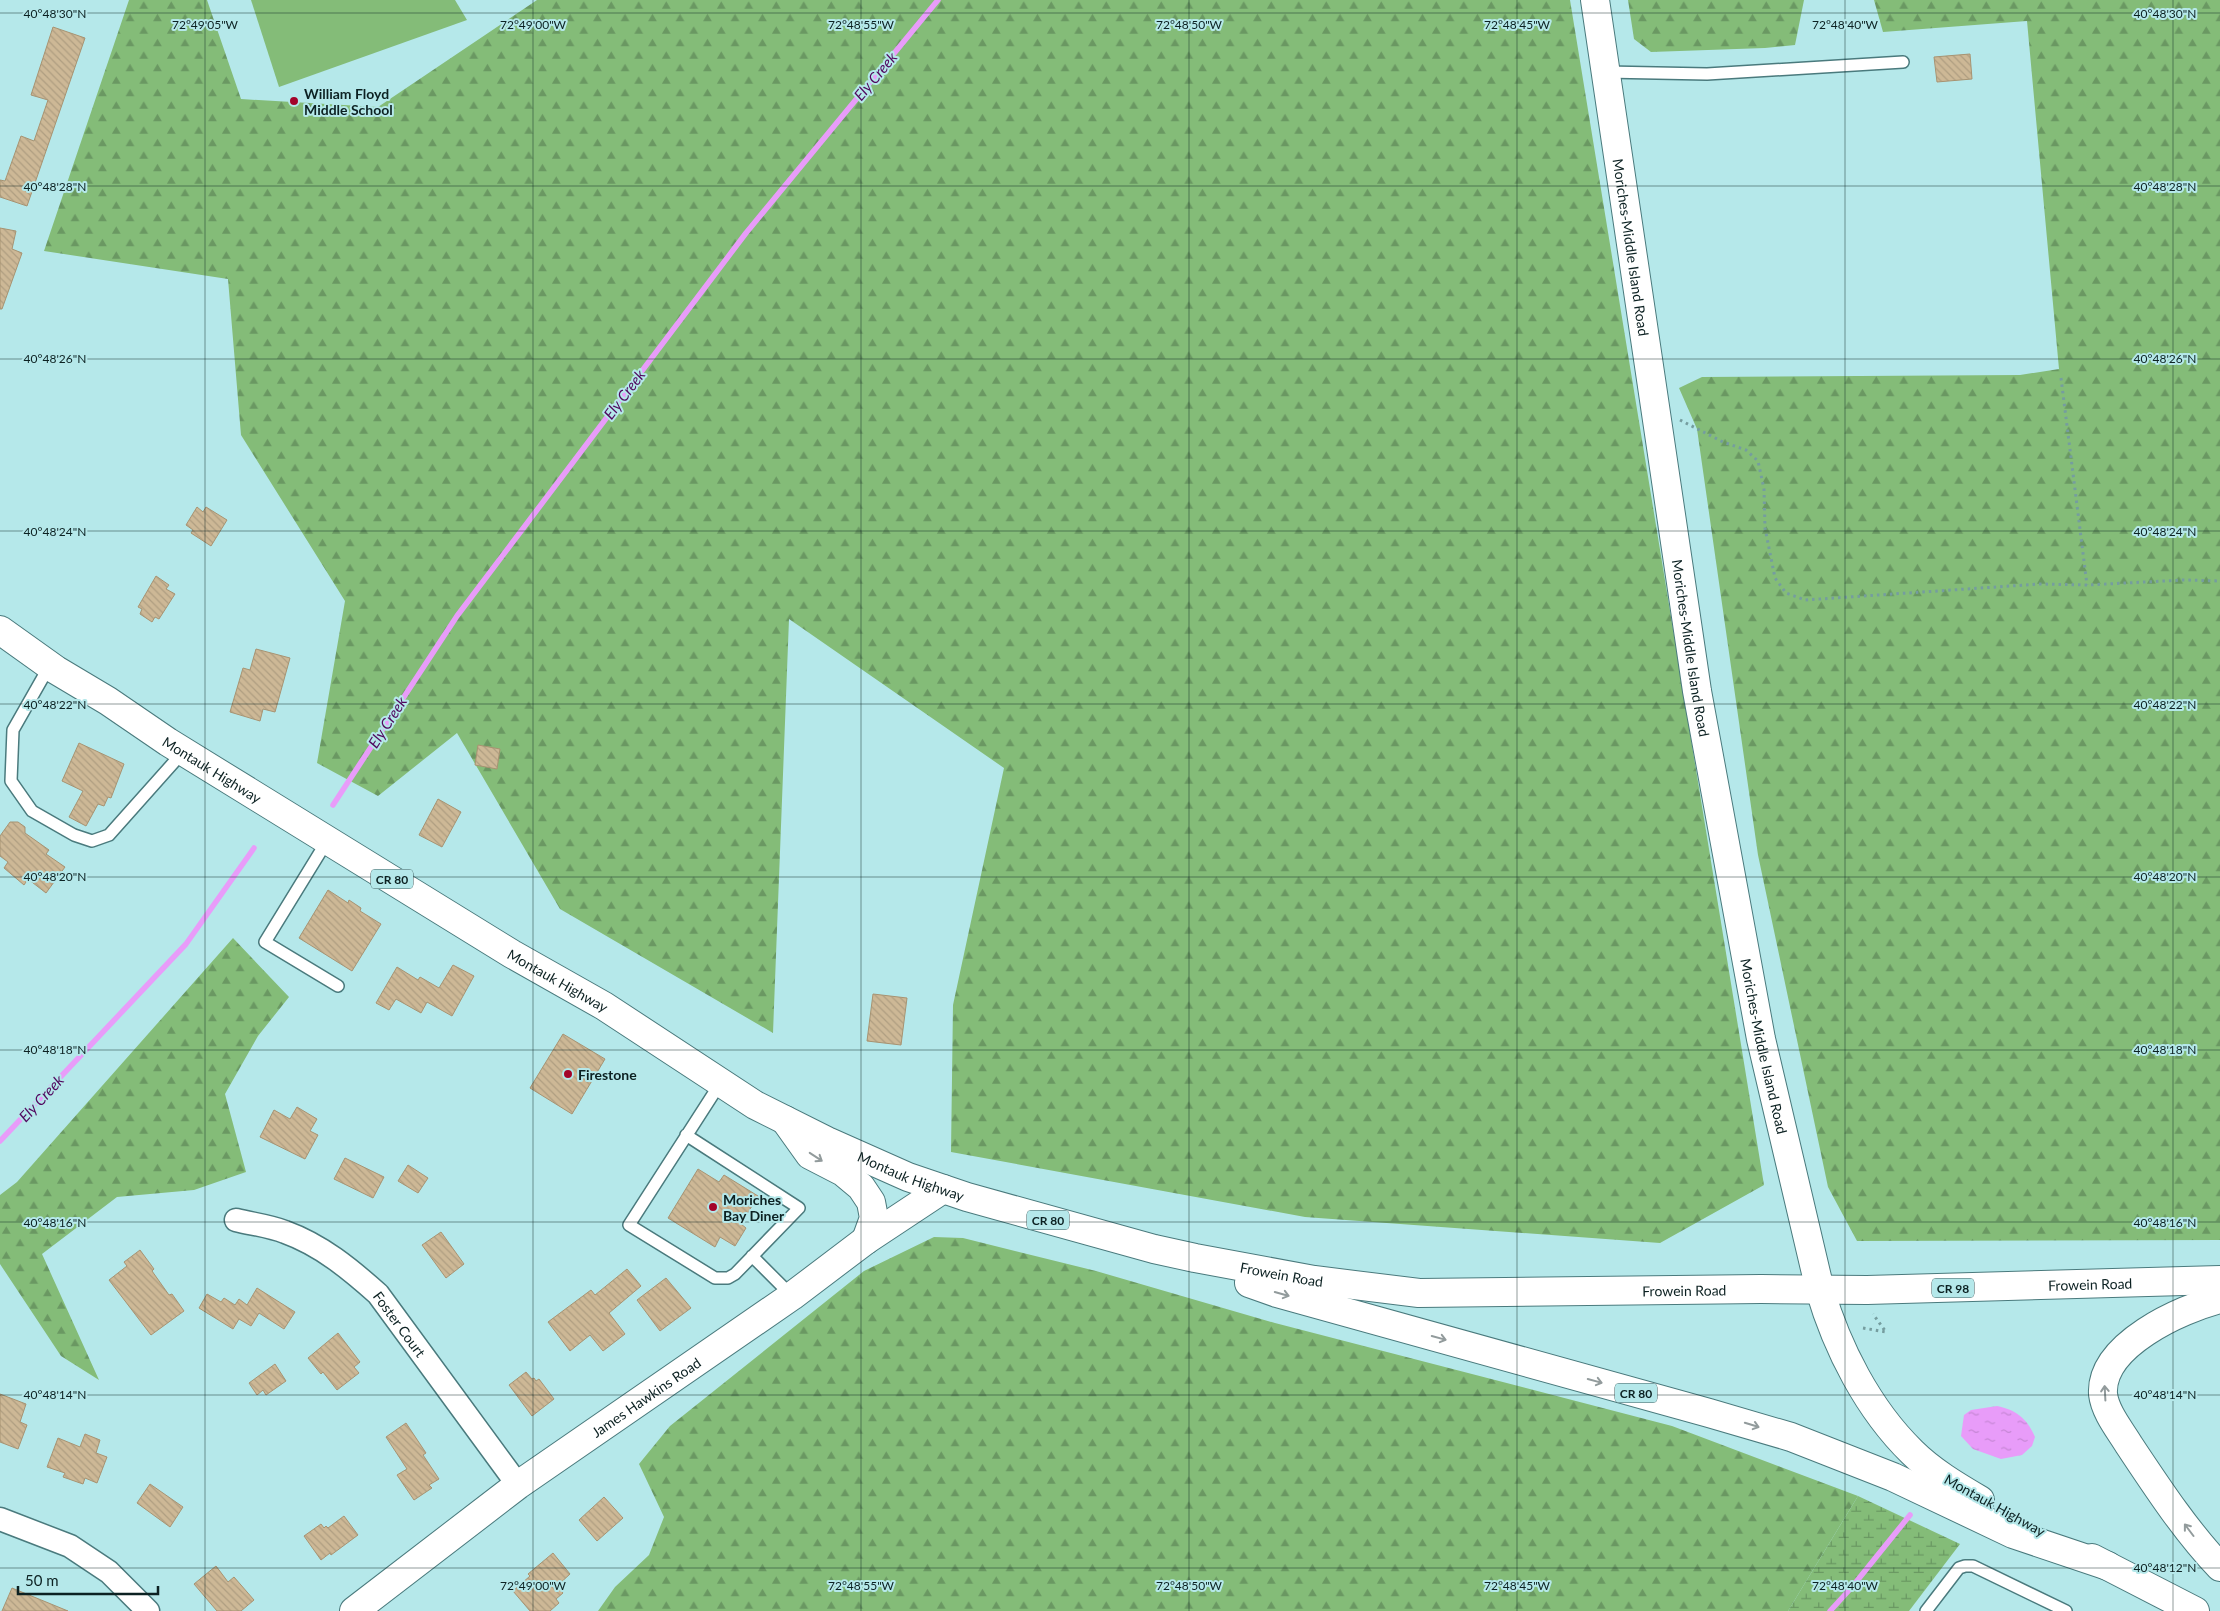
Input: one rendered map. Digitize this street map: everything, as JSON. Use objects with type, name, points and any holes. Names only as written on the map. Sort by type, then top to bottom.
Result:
[{"type":"main road","name":"Moriches-Middle Island Road","points":[[1595,0],[1676,554],[1733,897],[1771,1085],[1820,1290]]},
{"type":"main road","name":"Montauk Highway","points":[[0,630],[183,752],[512,954],[604,1006],[755,1105],[908,1177],[943,1189],[1154,1249]]},
{"type":"main road","points":[[785,1120],[810,1155],[842,1172],[860,1187],[871,1202],[874,1218],[866,1240]]},
{"type":"main road","name":"James Hawkins Road","points":[[354,1611],[518,1485],[792,1296],[866,1240],[943,1189]]},
{"type":"main road","name":"Frowein Road","points":[[1154,1249],[1272,1273],[1419,1293],[1820,1290],[2220,1280]]},
{"type":"main road","name":"CR 80","points":[[1154,1249],[1277,1293],[1791,1437],[1900,1480],[2013,1534],[2108,1566]]},
{"type":"main road","name":"Montauk Highway","points":[[1820,1290],[1835,1333],[1857,1377],[1884,1419],[1913,1453],[1937,1472],[1971,1494],[2108,1566],[2181,1607]]},
{"type":"main road","points":[[2220,1299],[2174,1315],[2134,1340],[2110,1367],[2106,1376],[2103,1395],[2115,1423],[2150,1476],[2196,1539],[2220,1567]]},
{"type":"street","name":"Foster Court","points":[[236,1220],[285,1232],[326,1252],[350,1269],[378,1294],[518,1485]]},
{"type":"street","points":[[0,1518],[70,1546],[108,1572],[148,1611]]},
{"type":"lane","points":[[1606,72],[1707,74],[1903,62]]},
{"type":"lane","points":[[50,665],[13,730],[10,781],[32,811],[74,835],[92,841],[109,835],[183,752]]},
{"type":"lane","points":[[327,841],[265,942],[338,986]]},
{"type":"lane","points":[[686,1135],[799,1208],[728,1278],[716,1278],[629,1226],[686,1135],[721,1082]]},
{"type":"lane","points":[[752,1256],[792,1296]]},
{"type":"lane","points":[[1926,1611],[1959,1568],[1965,1566],[1973,1566],[2066,1611]]},
{"type":"path","points":[[2061,378],[2088,585]]},
{"type":"path","points":[[1678,419],[1723,442],[1746,450],[1758,462],[1764,489],[1765,528],[1776,578],[1786,593],[1805,600],[1840,600],[1920,594],[1962,588],[2003,588],[2040,584],[2088,585],[2184,580],[2220,581]]},
{"type":"path","points":[[1863,1328],[1886,1332],[1873,1314]]},
{"type":"green space","points":[[129,0],[207,0],[241,99],[378,107],[537,0],[1570,0],[1764,1185],[1660,1243],[1305,1217],[951,1152],[953,1005],[1004,768],[789,619],[773,1033],[560,909],[457,733],[378,796],[317,763],[345,601],[241,435],[228,279],[44,251]]},
{"type":"green space","points":[[251,0],[455,0],[467,20],[279,87]]},
{"type":"green space","points":[[1628,0],[1804,0],[1795,45],[1765,48],[1651,52],[1634,39]]},
{"type":"green space","points":[[1874,0],[2220,0],[2220,1240],[1857,1241],[1828,1187],[1758,855],[1697,429],[1679,388],[1702,377],[2020,375],[2059,369],[2027,21],[1883,32]]},
{"type":"green space","points":[[233,938],[289,997],[258,1036],[225,1094],[246,1172],[194,1190],[117,1197],[42,1254],[99,1380],[61,1356],[0,1264],[0,1195],[17,1182]]},
{"type":"green space","points":[[934,1237],[963,1238],[1096,1271],[1275,1323],[1672,1426],[1858,1496],[1788,1611],[598,1611],[615,1587],[649,1555],[664,1517],[639,1464],[670,1426],[864,1271]]},
{"type":"green space","points":[[1858,1496],[1960,1544],[1909,1611],[1788,1611]]},
{"type":"water","points":[[1997,1406],[2016,1413],[2025,1420],[2032,1431],[2035,1437],[2032,1446],[2022,1455],[2001,1459],[1973,1449],[1961,1436],[1964,1415],[1971,1410]]},
{"type":"building","points":[[53,27],[85,38],[27,206],[0,197],[0,180],[5,181],[21,136],[34,141],[48,100],[31,95]]},
{"type":"building","points":[[1970,54],[1972,79],[1937,82],[1934,57]]},
{"type":"building","points":[[0,228],[16,231],[12,249],[22,253],[2,309],[0,309]]},
{"type":"building","points":[[197,507],[203,512],[206,507],[227,520],[211,546],[191,533],[193,530],[186,525]]},
{"type":"building","points":[[156,576],[169,585],[166,589],[175,594],[159,619],[155,617],[152,622],[140,614],[142,609],[138,607]]},
{"type":"building","points":[[256,649],[290,658],[275,712],[263,709],[260,721],[230,712],[243,668],[250,670]]},
{"type":"building","points":[[79,743],[124,764],[111,798],[108,797],[104,806],[98,804],[86,826],[69,817],[83,791],[62,781]]},
{"type":"building","points":[[478,745],[500,749],[497,769],[475,765]]},
{"type":"building","points":[[438,799],[461,812],[442,847],[419,835]]},
{"type":"building","points":[[10,822],[18,822],[25,827],[25,833],[49,850],[46,854],[65,867],[46,893],[28,879],[24,885],[4,868],[8,862],[0,856],[0,836]]},
{"type":"building","points":[[328,890],[348,903],[349,900],[361,908],[360,911],[381,924],[352,971],[299,938]]},
{"type":"building","points":[[453,965],[474,976],[452,1016],[427,1002],[421,1013],[396,999],[389,1010],[376,1003],[397,967],[418,980],[420,977],[439,988]]},
{"type":"building","points":[[873,994],[907,998],[901,1045],[867,1041]]},
{"type":"building","name":"Firestone","points":[[563,1034],[605,1059],[572,1114],[530,1088]]},
{"type":"building","points":[[297,1107],[317,1119],[310,1131],[318,1135],[305,1159],[260,1137],[274,1110],[290,1119]]},
{"type":"building","points":[[345,1158],[384,1177],[373,1198],[334,1179]]},
{"type":"building","points":[[408,1165],[428,1178],[418,1193],[398,1181]]},
{"type":"building","name":"Moriches Bay Diner","points":[[698,1169],[719,1182],[724,1175],[758,1196],[741,1224],[746,1228],[735,1246],[720,1237],[715,1247],[668,1218]]},
{"type":"building","points":[[441,1232],[464,1264],[446,1278],[422,1245]]},
{"type":"building","points":[[140,1250],[169,1295],[172,1294],[184,1311],[151,1335],[109,1280],[127,1266],[124,1262]]},
{"type":"building","points":[[627,1269],[641,1286],[609,1313],[625,1334],[603,1351],[590,1335],[570,1351],[548,1322],[591,1290],[595,1295]]},
{"type":"building","points":[[666,1278],[691,1308],[660,1331],[637,1300]]},
{"type":"building","points":[[257,1288],[295,1312],[284,1329],[259,1313],[251,1326],[239,1319],[233,1329],[199,1308],[207,1294],[221,1302],[224,1298],[235,1305],[239,1299],[247,1305]]},
{"type":"building","points":[[338,1333],[360,1362],[354,1367],[359,1373],[337,1390],[323,1372],[321,1374],[308,1358]]},
{"type":"building","points":[[275,1364],[286,1381],[266,1395],[263,1390],[257,1395],[249,1383]]},
{"type":"building","points":[[526,1372],[532,1379],[534,1378],[536,1381],[539,1379],[554,1399],[532,1416],[509,1385]]},
{"type":"building","points":[[0,1394],[26,1404],[20,1422],[27,1425],[18,1449],[0,1442]]},
{"type":"building","points":[[406,1423],[426,1453],[423,1455],[439,1479],[429,1485],[432,1488],[414,1500],[397,1475],[407,1469],[386,1437]]},
{"type":"building","points":[[85,1434],[100,1440],[96,1453],[107,1457],[97,1483],[85,1478],[83,1484],[63,1477],[65,1473],[47,1467],[58,1438],[80,1447]]},
{"type":"building","points":[[150,1484],[183,1507],[170,1527],[137,1503]]},
{"type":"building","points":[[604,1497],[623,1518],[597,1541],[579,1520]]},
{"type":"building","points":[[344,1516],[358,1535],[321,1560],[304,1536],[321,1524],[324,1528],[326,1526],[328,1528]]},
{"type":"building","points":[[553,1553],[570,1574],[557,1586],[563,1593],[556,1599],[559,1603],[550,1611],[530,1611],[513,1591],[530,1576],[528,1574]]},
{"type":"building","points":[[216,1566],[228,1582],[234,1577],[254,1600],[241,1611],[217,1611],[194,1584]]},
{"type":"building","points":[[12,1588],[68,1611],[2,1611]]},
{"type":"waterway","name":"Ely Creek","points":[[333,805],[457,616],[746,233],[938,0]]},
{"type":"waterway","name":"Ely Creek","points":[[0,1141],[186,944],[254,848]]},
{"type":"waterway","points":[[1830,1611],[1852,1587],[1910,1515]]},
{"type":"place","name":"William Floyd Middle School","points":[[294,101]]},
{"type":"place","name":"Firestone","points":[[568,1074]]},
{"type":"place","name":"Moriches Bay Diner","points":[[713,1207]]}]
